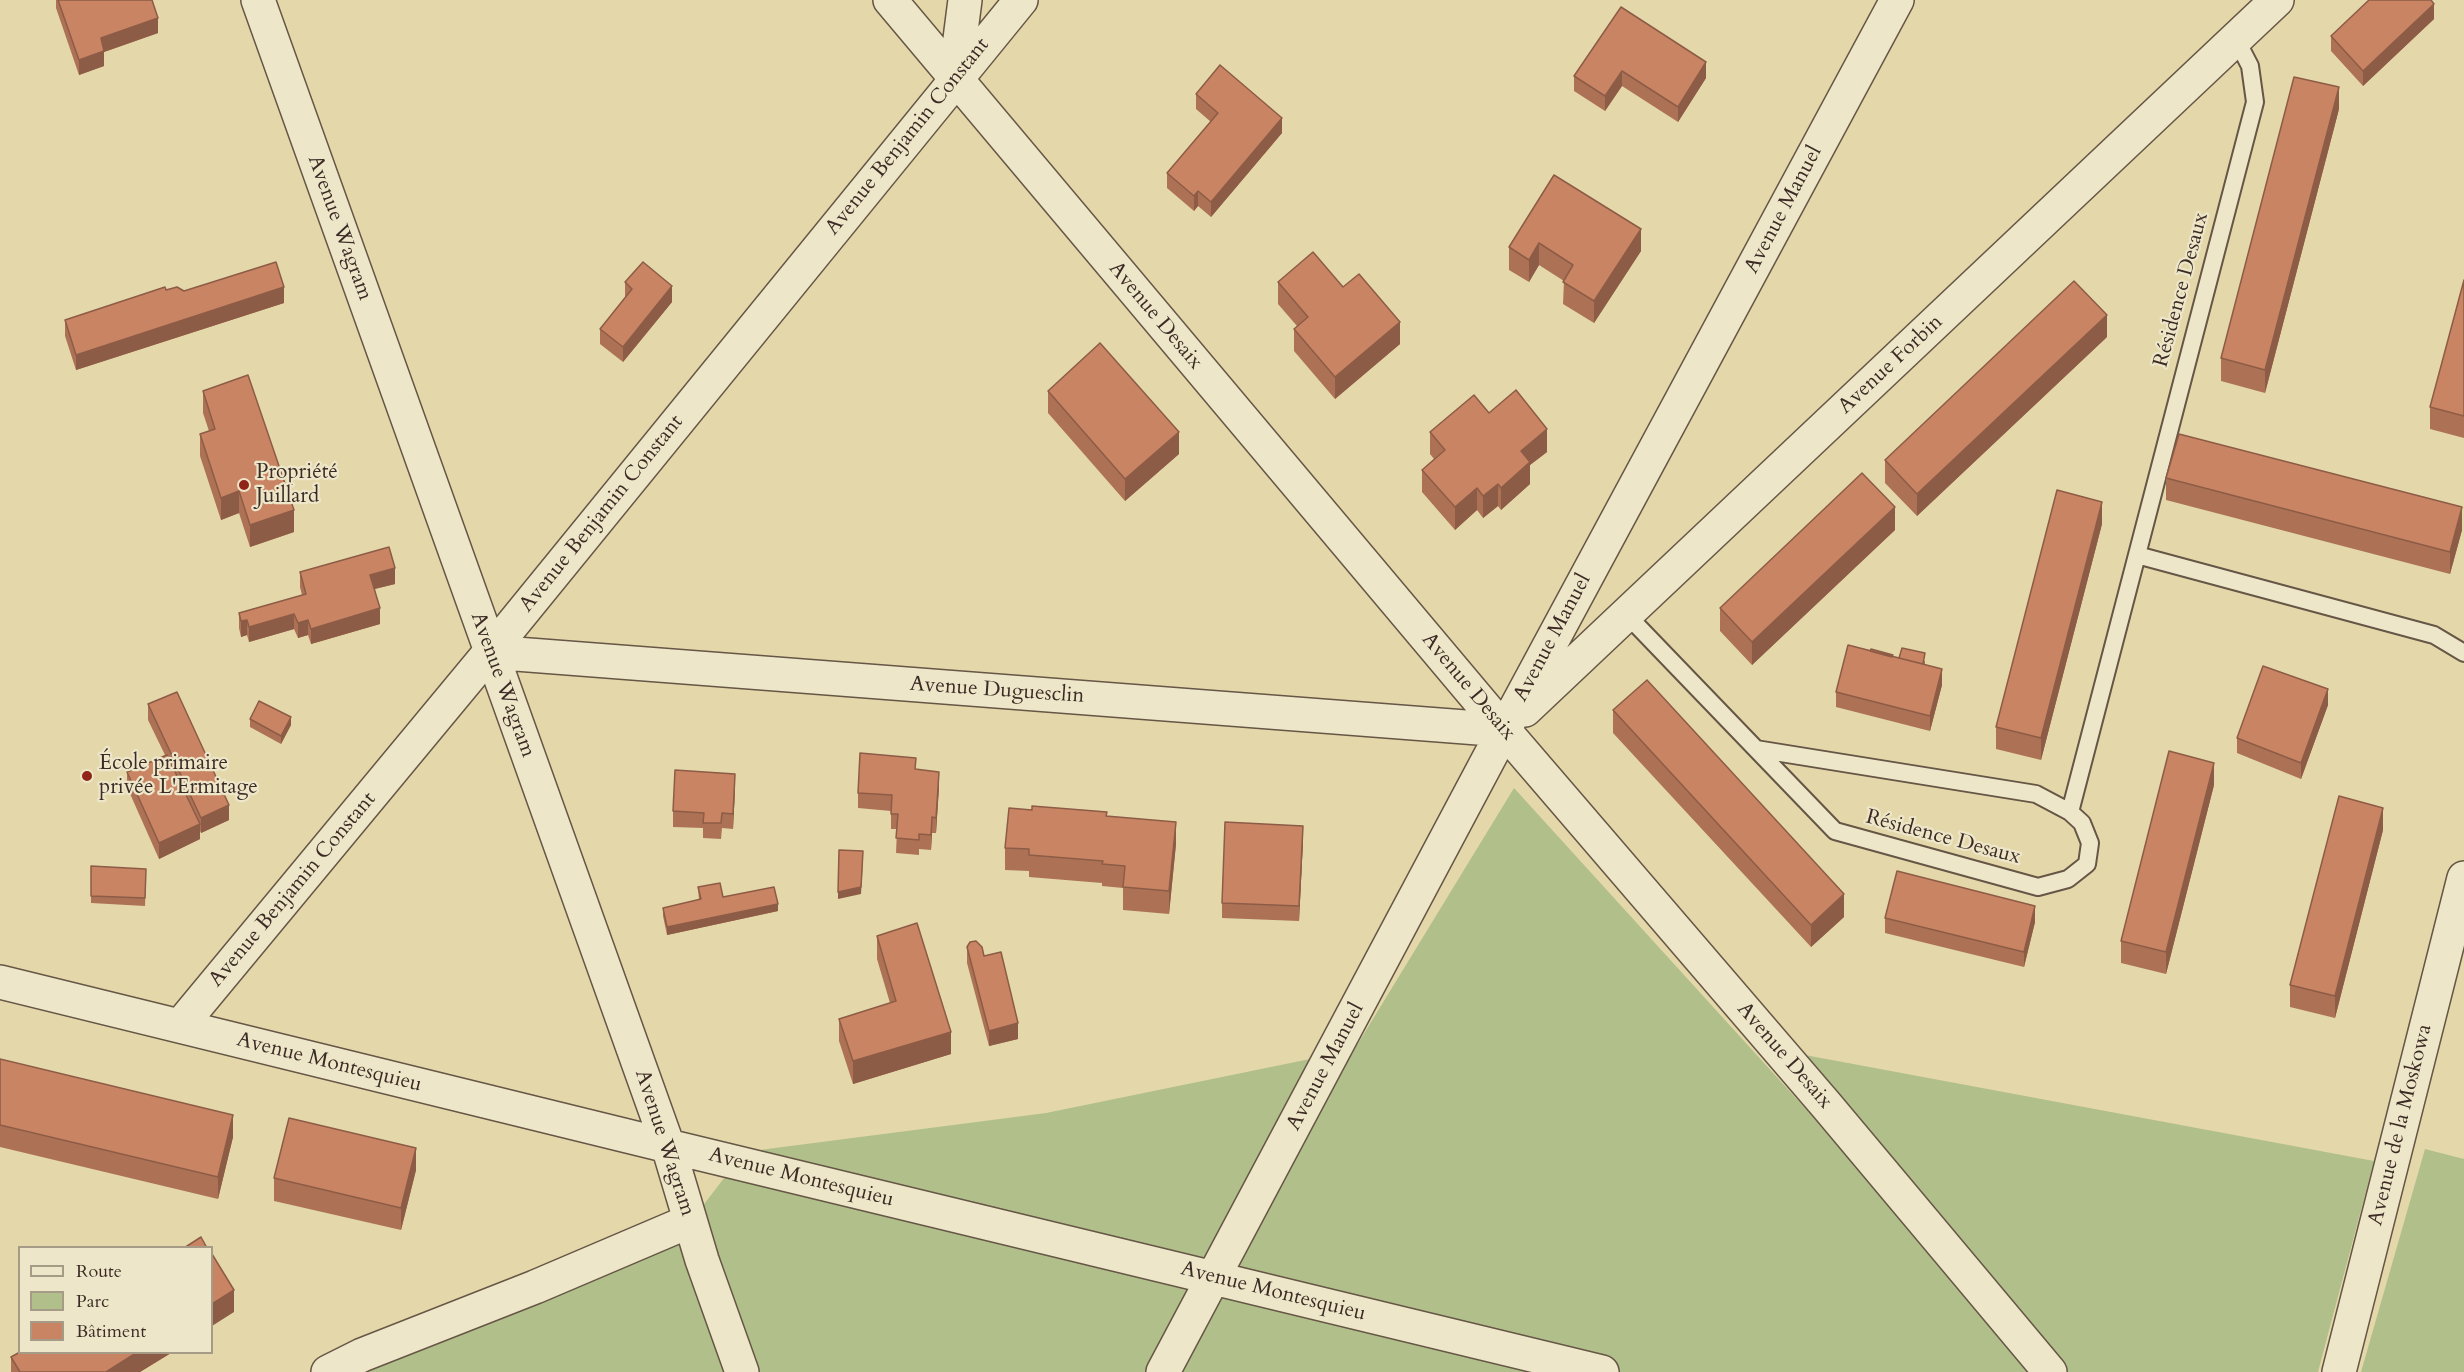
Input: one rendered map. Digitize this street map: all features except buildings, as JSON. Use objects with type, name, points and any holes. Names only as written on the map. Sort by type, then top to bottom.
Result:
[{"type":"street","name":"Avenue Wagram","points":[[258,0],[668,1146],[690,1221],[742,1372]]},
{"type":"street","name":"Avenue Desaix","points":[[890,0],[1504,730],[1820,1097],[2050,1372]]},
{"type":"street","points":[[955,78],[965,0]]},
{"type":"street","name":"Avenue Benjamin Constant","points":[[180,1026],[490,652],[955,78],[1021,0]]},
{"type":"street","name":"Avenue Manuel","points":[[1163,1372],[1504,730],[1897,0]]},
{"type":"street","name":"Avenue Forbin","points":[[1504,730],[2277,0]]},
{"type":"street","name":"Avenue Duguesclin","points":[[490,652],[1504,730]]},
{"type":"street","name":"Avenue de la Moskowa","points":[[2339,1372],[2464,878]]},
{"type":"street","name":"Avenue Montesquieu","points":[[0,982],[1602,1372]]},
{"type":"street","points":[[328,1372],[362,1355],[535,1287],[690,1221]]},
{"type":"lane","name":"Résidence Desaux","points":[[2070,812],[2255,102],[2250,66],[2236,39]]},
{"type":"lane","points":[[2137,555],[2434,635],[2464,653]]},
{"type":"lane","name":"Résidence Desaux","points":[[1627,615],[1756,749],[1835,831],[2038,887],[2068,879],[2087,864],[2090,843],[2082,823],[2070,812],[2036,795],[1756,749]]},
{"type":"green space","points":[[1514,788],[2045,1372],[364,1372],[672,1246],[744,1152],[1046,1113],[1354,1050]]},
{"type":"green space","points":[[1805,1055],[2374,1161],[2318,1372],[2062,1372]]},
{"type":"green space","points":[[2425,1149],[2464,1159],[2464,1372],[2361,1372]]},
{"type":"place","name":"Propriété Juillard","points":[[244,485]]},
{"type":"place","name":"École primaire privée L'Ermitage","points":[[87,776]]}]
